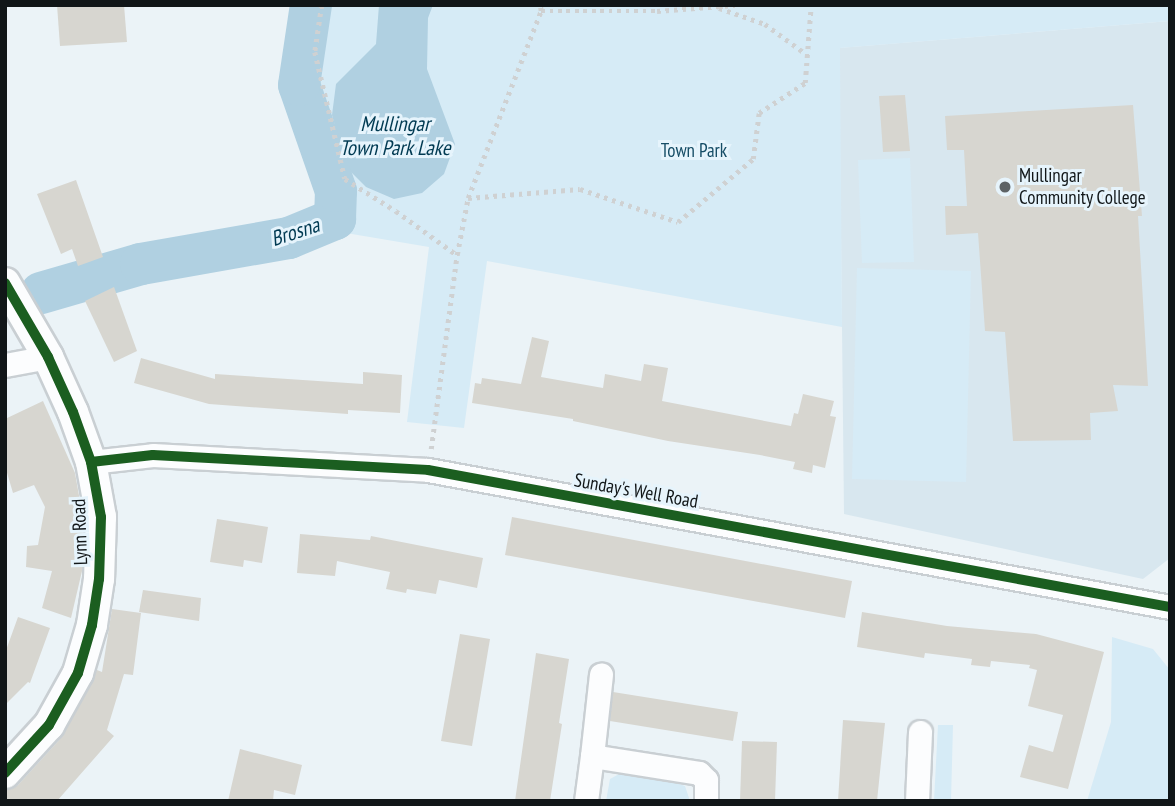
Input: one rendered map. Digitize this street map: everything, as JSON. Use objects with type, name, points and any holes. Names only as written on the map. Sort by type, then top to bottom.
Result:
[{"type":"street","name":"Lynn Road","points":[[5,283],[48,357],[92,462],[101,517],[99,579],[92,625],[78,673],[49,725],[5,773]]},
{"type":"street","points":[[5,365],[48,357]]},
{"type":"street","name":"Sunday's Well Road","points":[[92,462],[153,455],[428,470],[1170,607]]},
{"type":"street","points":[[586,801],[601,674]]},
{"type":"street","points":[[917,801],[920,732]]},
{"type":"street","points":[[592,756],[699,773],[706,779],[706,801]]},
{"type":"path","points":[[322,5],[314,52],[345,179],[396,211],[457,255]]},
{"type":"path","points":[[428,470],[457,255],[468,198],[540,8],[657,11],[735,5]]},
{"type":"path","points":[[468,198],[579,189],[678,222],[753,159],[759,113],[805,83],[811,5]]},
{"type":"path","points":[[715,7],[765,24],[807,55]]},
{"type":"shaded area","name":"Mullingar Community College","points":[[1170,21],[1170,558],[1143,579],[844,514],[839,48]]},
{"type":"green space","name":"Town Park","points":[[318,5],[1168,5],[1170,21],[840,48],[842,327],[487,261],[464,428],[407,422],[429,247],[340,232],[341,185],[309,75]]},
{"type":"green space","points":[[910,158],[914,262],[862,263],[858,160]]},
{"type":"green space","points":[[857,268],[971,271],[966,482],[852,479]]},
{"type":"green space","points":[[1112,637],[1153,649],[1170,670],[1170,801],[1087,801],[1111,722]]},
{"type":"green space","points":[[938,725],[953,725],[951,801],[934,801]]},
{"type":"green space","points":[[621,773],[665,779],[685,786],[690,801],[606,801],[610,779]]},
{"type":"water","name":"Mullingar Town Park Lake","points":[[379,5],[433,5],[428,18],[427,69],[455,144],[444,174],[422,193],[394,199],[366,187],[347,168],[332,115],[336,84],[376,44]]},
{"type":"building","points":[[57,5],[124,5],[127,42],[60,46]]},
{"type":"building","points":[[905,95],[910,151],[883,152],[879,96]]},
{"type":"building","points":[[1133,105],[1142,216],[1138,216],[1148,386],[1113,385],[1118,411],[1090,413],[1091,440],[1013,441],[1005,332],[985,331],[978,233],[946,235],[945,206],[967,206],[964,150],[947,150],[945,116]]},
{"type":"building","points":[[76,180],[103,257],[78,266],[72,249],[61,254],[37,194]]},
{"type":"building","points":[[114,287],[137,351],[114,362],[85,301]]},
{"type":"building","points":[[532,337],[549,341],[541,377],[603,388],[605,374],[641,381],[644,364],[668,368],[662,401],[791,426],[794,413],[798,414],[803,394],[834,401],[830,416],[836,417],[825,468],[813,465],[812,473],[793,469],[795,462],[668,441],[573,419],[472,403],[475,383],[481,384],[482,378],[521,384]]},
{"type":"building","points":[[141,358],[215,379],[215,374],[363,384],[363,372],[402,375],[400,413],[348,410],[348,414],[209,404],[134,383]]},
{"type":"building","points":[[43,401],[75,473],[83,518],[82,571],[71,618],[42,608],[52,571],[26,567],[27,546],[38,545],[45,507],[34,485],[13,493],[5,466],[5,419]]},
{"type":"building","points":[[512,517],[852,581],[845,618],[505,555]]},
{"type":"building","points":[[217,519],[268,527],[262,563],[244,560],[243,567],[210,562]]},
{"type":"building","points":[[300,534],[370,540],[371,536],[483,558],[477,588],[439,580],[436,594],[407,589],[406,593],[386,589],[390,572],[337,561],[335,576],[297,573]]},
{"type":"building","points":[[143,590],[201,598],[199,621],[139,612]]},
{"type":"building","points":[[112,609],[141,613],[133,675],[124,674],[107,730],[114,736],[57,801],[5,801],[5,790],[18,785],[62,737],[97,670],[102,672]]},
{"type":"building","points":[[862,612],[947,626],[1036,634],[1104,652],[1068,789],[1020,777],[1029,745],[1053,752],[1063,715],[1028,706],[1037,670],[1029,668],[1030,665],[991,661],[990,667],[971,665],[972,659],[925,653],[924,658],[857,647]]},
{"type":"building","points":[[18,617],[50,628],[30,683],[5,705],[5,653]]},
{"type":"building","points":[[460,634],[490,639],[472,746],[441,741]]},
{"type":"building","points":[[536,653],[569,659],[559,723],[562,724],[550,801],[515,801]]},
{"type":"building","points":[[613,692],[738,712],[733,741],[610,721]]},
{"type":"building","points":[[843,720],[885,723],[877,801],[838,801]]},
{"type":"building","points":[[742,741],[777,742],[775,801],[740,801]]},
{"type":"building","points":[[240,749],[302,765],[295,795],[274,790],[273,801],[228,801]]},
{"type":"waterway","name":"Brosna","points":[[41,293],[141,264],[289,238],[335,219],[336,191],[299,85],[311,5]]},
{"type":"cycle path","points":[[5,283],[48,357],[73,412],[91,462],[101,517],[99,579],[92,625],[78,673],[49,725],[5,773]]},
{"type":"cycle path","points":[[91,462],[153,455],[428,470],[1170,607]]},
{"type":"place","name":"Mullingar Community College","points":[[1005,187]]}]
